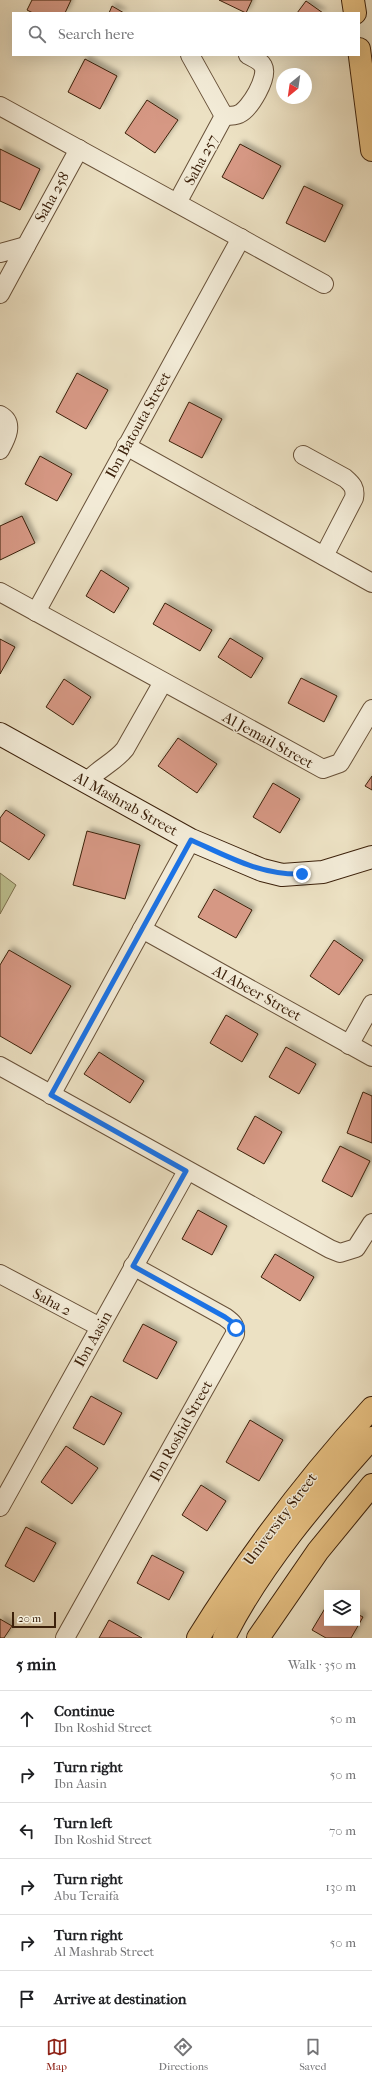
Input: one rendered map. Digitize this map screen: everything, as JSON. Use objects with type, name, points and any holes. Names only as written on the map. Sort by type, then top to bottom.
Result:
[{"type":"main road","points":[[353,0],[355,12]]},
{"type":"main road","points":[[360,56],[372,150]]},
{"type":"main road","name":"University Street","points":[[198,1638],[230,1587],[284,1511],[372,1408]]},
{"type":"main road","points":[[224,1638],[256,1585],[298,1526],[372,1438]]},
{"type":"main road","points":[[258,1638],[318,1552],[372,1485]]},
{"type":"street","name":"Saha 257","points":[[191,56],[224,116]]},
{"type":"street","name":"Saha 257","points":[[224,116],[239,114],[246,109],[264,78],[265,71],[263,64],[250,56]]},
{"type":"street","points":[[0,106],[324,284]]},
{"type":"street","name":"Saha 257","points":[[177,203],[224,116]]},
{"type":"street","name":"Saha 258","points":[[0,294],[79,149]]},
{"type":"street","name":"Ibn Batouta Street","points":[[36,612],[241,238]]},
{"type":"street","points":[[0,253],[26,246]]},
{"type":"street","points":[[0,415],[4,417],[9,424],[8,434],[0,450]]},
{"type":"street","points":[[126,446],[372,583]]},
{"type":"street","points":[[303,455],[345,478],[350,482],[355,492],[354,498],[324,556]]},
{"type":"street","name":"Al Jemail Street","points":[[0,592],[323,769],[340,763],[372,709]]},
{"type":"street","points":[[86,782],[119,757],[126,749],[163,682]]},
{"type":"street","name":"Al Mashrab Street","points":[[0,734],[191,840],[244,864],[282,874],[323,872],[372,857]]},
{"type":"street","points":[[51,1095],[191,840]]},
{"type":"street","name":"Al Abeer Street","points":[[142,929],[372,1058]]},
{"type":"street","points":[[349,1045],[372,1004]]},
{"type":"street","points":[[0,1066],[186,1171],[330,1249],[340,1252],[356,1248],[372,1223]]},
{"type":"street","name":"Ibn Aasin","points":[[0,1507],[186,1171]]},
{"type":"street","name":"Ibn Roshid Street","points":[[65,1638],[235,1334],[236,1328],[232,1322],[225,1317],[133,1266]]},
{"type":"street","name":"Saha 2","points":[[1,1277],[100,1327]]},
{"type":"green space","points":[[0,873],[16,885],[0,914]]},
{"type":"building","points":[[32,0],[71,0],[65,12],[31,12],[27,10]]},
{"type":"building","points":[[219,0],[252,0],[246,12]]},
{"type":"building","points":[[306,1],[322,12],[298,12]]},
{"type":"building","points":[[112,6],[122,12],[109,12]]},
{"type":"building","points":[[85,59],[117,76],[100,109],[68,92]]},
{"type":"building","points":[[147,100],[178,120],[155,153],[125,133]]},
{"type":"building","points":[[240,144],[281,166],[263,199],[222,177]]},
{"type":"building","points":[[0,149],[40,169],[20,210],[0,201]]},
{"type":"building","points":[[304,186],[343,205],[325,242],[286,223]]},
{"type":"building","points":[[77,373],[108,390],[86,429],[56,412]]},
{"type":"building","points":[[189,402],[222,419],[202,458],[169,441]]},
{"type":"building","points":[[40,456],[72,474],[57,501],[25,484]]},
{"type":"building","points":[[22,516],[35,543],[0,560],[0,526]]},
{"type":"building","points":[[101,570],[129,588],[114,613],[86,596]]},
{"type":"building","points":[[165,603],[212,630],[200,651],[153,624]]},
{"type":"building","points":[[230,638],[263,658],[251,678],[218,657]]},
{"type":"building","points":[[0,639],[15,647],[0,674]]},
{"type":"building","points":[[301,678],[337,696],[324,722],[288,703]]},
{"type":"building","points":[[64,679],[91,697],[73,725],[46,707]]},
{"type":"building","points":[[178,738],[217,764],[197,793],[158,766]]},
{"type":"building","points":[[372,776],[372,790],[365,786]]},
{"type":"building","points":[[273,783],[300,799],[280,833],[253,817]]},
{"type":"building","points":[[6,810],[45,835],[29,860],[0,841],[0,818]]},
{"type":"building","points":[[87,831],[140,845],[125,899],[73,885]]},
{"type":"building","points":[[214,889],[252,910],[236,938],[198,917]]},
{"type":"building","points":[[334,940],[363,960],[339,995],[310,976]]},
{"type":"building","points":[[9,950],[71,986],[31,1054],[0,1036],[0,965]]},
{"type":"building","points":[[226,1015],[258,1034],[242,1062],[210,1043]]},
{"type":"building","points":[[286,1047],[316,1064],[299,1094],[269,1077]]},
{"type":"building","points":[[99,1052],[144,1081],[130,1103],[84,1074]]},
{"type":"building","points":[[363,1092],[372,1096],[372,1143],[347,1133]]},
{"type":"building","points":[[255,1116],[282,1132],[264,1164],[237,1149]]},
{"type":"building","points":[[340,1146],[370,1161],[352,1197],[322,1181]]},
{"type":"building","points":[[198,1210],[227,1226],[212,1255],[182,1239]]},
{"type":"building","points":[[275,1254],[314,1277],[300,1301],[261,1277]]},
{"type":"building","points":[[143,1324],[177,1342],[157,1379],[123,1361]]},
{"type":"building","points":[[91,1396],[122,1413],[104,1445],[73,1428]]},
{"type":"building","points":[[250,1420],[283,1440],[259,1481],[226,1462]]},
{"type":"building","points":[[66,1446],[98,1468],[72,1504],[41,1482]]},
{"type":"building","points":[[201,1485],[226,1501],[207,1531],[182,1515]]},
{"type":"building","points":[[26,1527],[56,1543],[34,1582],[5,1566]]},
{"type":"building","points":[[152,1555],[184,1572],[169,1600],[137,1583]]},
{"type":"building","points":[[324,1610],[324,1626],[358,1626],[351,1638],[326,1638],[312,1630]]},
{"type":"building","points":[[360,1616],[363,1617],[360,1622]]},
{"type":"building","points":[[0,1619],[12,1626],[4,1638],[0,1638]]},
{"type":"building","points":[[109,1620],[142,1638],[99,1638]]},
{"type":"route","points":[[236,1328],[232,1322],[225,1317],[133,1266],[186,1171],[51,1095],[191,840],[244,864],[262,870],[282,874],[302,874]]}]
